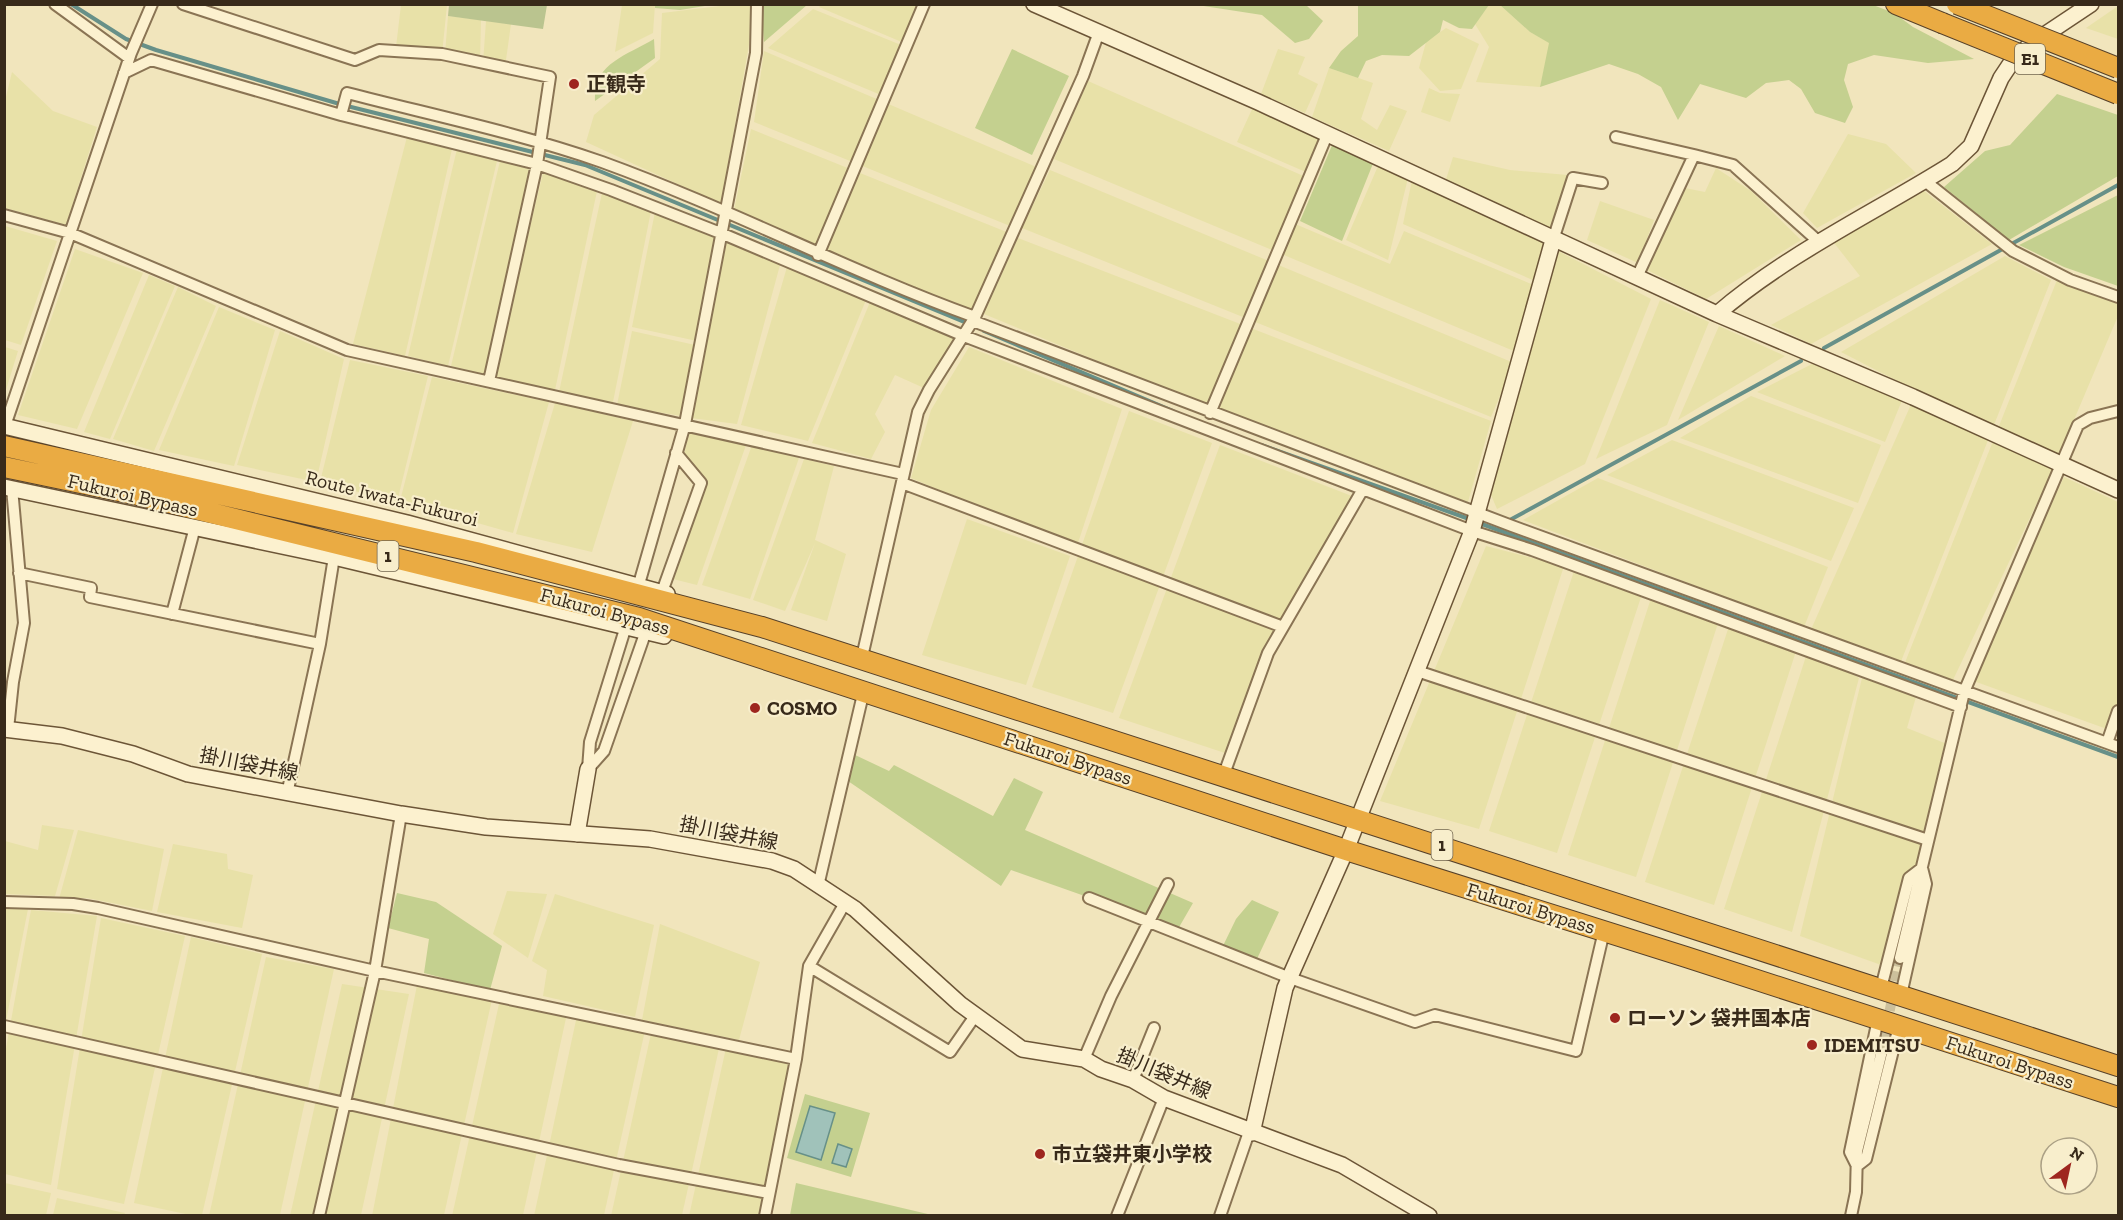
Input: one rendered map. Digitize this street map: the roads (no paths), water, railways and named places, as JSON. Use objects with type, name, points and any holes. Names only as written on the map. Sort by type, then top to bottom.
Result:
[{"type":"highway","name":"E1","points":[[1896,4],[2118,94]]},
{"type":"highway","name":"E1","points":[[1957,4],[2118,68]]},
{"type":"highway","name":"Fukuroi Bypass","points":[[4,446],[137,474],[476,552],[765,628],[1224,774],[2118,1066]]},
{"type":"highway","name":"Fukuroi Bypass","points":[[4,467],[138,495],[639,618],[1346,850],[2118,1097]]},
{"type":"main road","points":[[1034,4],[1327,135],[1717,314],[1913,397],[2118,490]]},
{"type":"main road","points":[[1717,314],[1738,296],[1819,242],[1953,164],[1971,146],[2001,78],[2011,63],[2031,44],[2091,4]]},
{"type":"main road","points":[[1250,1132],[1261,1102],[1279,1009],[1290,978],[1346,850],[1475,521],[1553,240]]},
{"type":"main road","name":"Route Iwata-Fukuroi","points":[[5,426],[407,523],[639,584],[765,628]]},
{"type":"main road","points":[[8,488],[334,557],[646,631],[731,658],[772,660]]},
{"type":"main road","name":"掛川袋井線","points":[[6,729],[62,736],[133,754],[188,774],[401,814],[486,827],[650,839],[772,861],[794,869],[845,903],[975,1016],[1022,1048],[1084,1059],[1101,1069],[1133,1080],[1164,1098],[1342,1165],[1429,1215]]},
{"type":"main road","points":[[577,834],[588,769]]},
{"type":"street","points":[[55,4],[130,56]]},
{"type":"street","points":[[5,426],[124,73],[152,4]]},
{"type":"street","points":[[183,4],[355,60],[379,50],[442,54],[550,77],[538,162],[489,381]]},
{"type":"street","points":[[639,584],[685,424],[724,231],[756,52],[757,4]]},
{"type":"street","points":[[818,255],[924,4]]},
{"type":"street","points":[[862,657],[918,412],[929,390],[974,319],[1083,76],[1099,32]]},
{"type":"street","points":[[124,73],[151,60],[538,162],[724,231],[964,336],[1363,489],[1475,521],[1497,520],[1963,699]]},
{"type":"street","points":[[342,112],[347,93],[602,162],[727,213],[818,255],[933,303],[1475,521],[1532,550],[1963,699],[2118,747]]},
{"type":"street","points":[[1210,413],[1327,135]]},
{"type":"street","points":[[1616,137],[1733,165],[1819,242]]},
{"type":"street","points":[[1637,277],[1694,155]]},
{"type":"street","points":[[1553,240],[1573,178],[1602,183]]},
{"type":"street","points":[[1925,181],[2013,251],[2070,280],[2118,297]]},
{"type":"street","points":[[4,215],[70,233],[347,350],[685,424],[902,478],[1283,627]]},
{"type":"street","points":[[1900,958],[1963,699],[2078,425],[2090,418],[2118,411]]},
{"type":"street","points":[[662,592],[701,483],[676,453]]},
{"type":"street","points":[[6,729],[24,623],[20,573],[8,488]]},
{"type":"street","points":[[1224,774],[1268,653],[1363,489]]},
{"type":"street","points":[[172,614],[195,527]]},
{"type":"street","points":[[287,794],[320,644],[334,557]]},
{"type":"street","points":[[20,573],[91,588],[90,597],[320,644]]},
{"type":"street","points":[[588,769],[590,742],[626,626]]},
{"type":"street","points":[[588,769],[604,752],[646,631]]},
{"type":"street","points":[[1417,671],[1928,840]]},
{"type":"street","points":[[818,886],[864,690]]},
{"type":"street","points":[[2107,743],[2118,711]]},
{"type":"street","points":[[319,1215],[375,971],[401,814]]},
{"type":"street","points":[[1881,988],[1909,878],[1922,868]]},
{"type":"street","points":[[1902,995],[1926,884],[1922,868]]},
{"type":"street","points":[[1084,1059],[1111,996],[1168,884]]},
{"type":"street","points":[[1089,898],[1290,978],[1415,1022],[1435,1016],[1576,1051],[1605,931]]},
{"type":"street","points":[[4,902],[73,904],[98,908],[375,971],[796,1059]]},
{"type":"street","points":[[765,1215],[796,1059],[809,966],[845,903]]},
{"type":"street","points":[[809,966],[950,1052],[975,1016]]},
{"type":"street","points":[[1857,1166],[1850,1152],[1878,1019]]},
{"type":"street","points":[[4,1026],[619,1165],[769,1193]]},
{"type":"street","points":[[1857,1166],[1866,1160],[1899,1026]]},
{"type":"street","points":[[1133,1080],[1154,1028]]},
{"type":"street","points":[[1851,1215],[1856,1192],[1857,1151],[1881,1055]]},
{"type":"street","points":[[1117,1215],[1164,1098]]},
{"type":"street","points":[[1220,1215],[1250,1132]]},
{"type":"water","points":[[810,1106],[835,1113],[821,1160],[796,1152]]},
{"type":"water","points":[[838,1144],[852,1149],[846,1167],[832,1163]]},
{"type":"waterway","points":[[71,4],[126,39],[156,50],[343,105],[585,165],[969,324]]},
{"type":"waterway","points":[[1824,348],[2118,185]]},
{"type":"waterway","points":[[984,331],[1173,411]]},
{"type":"waterway","points":[[1508,521],[1801,361]]},
{"type":"waterway","points":[[1261,445],[1472,520]]},
{"type":"waterway","points":[[1479,523],[2118,757]]},
{"type":"tunnel","points":[[1881,1055],[1900,958]]},
{"type":"place","name":"正観寺","points":[[574,84]]},
{"type":"place","name":"COSMO","points":[[755,708]]},
{"type":"place","name":"ローソン 袋井国本店","points":[[1615,1018]]},
{"type":"place","name":"IDEMITSU","points":[[1812,1045]]},
{"type":"place","name":"市立袋井東小学校","points":[[1040,1154]]}]
